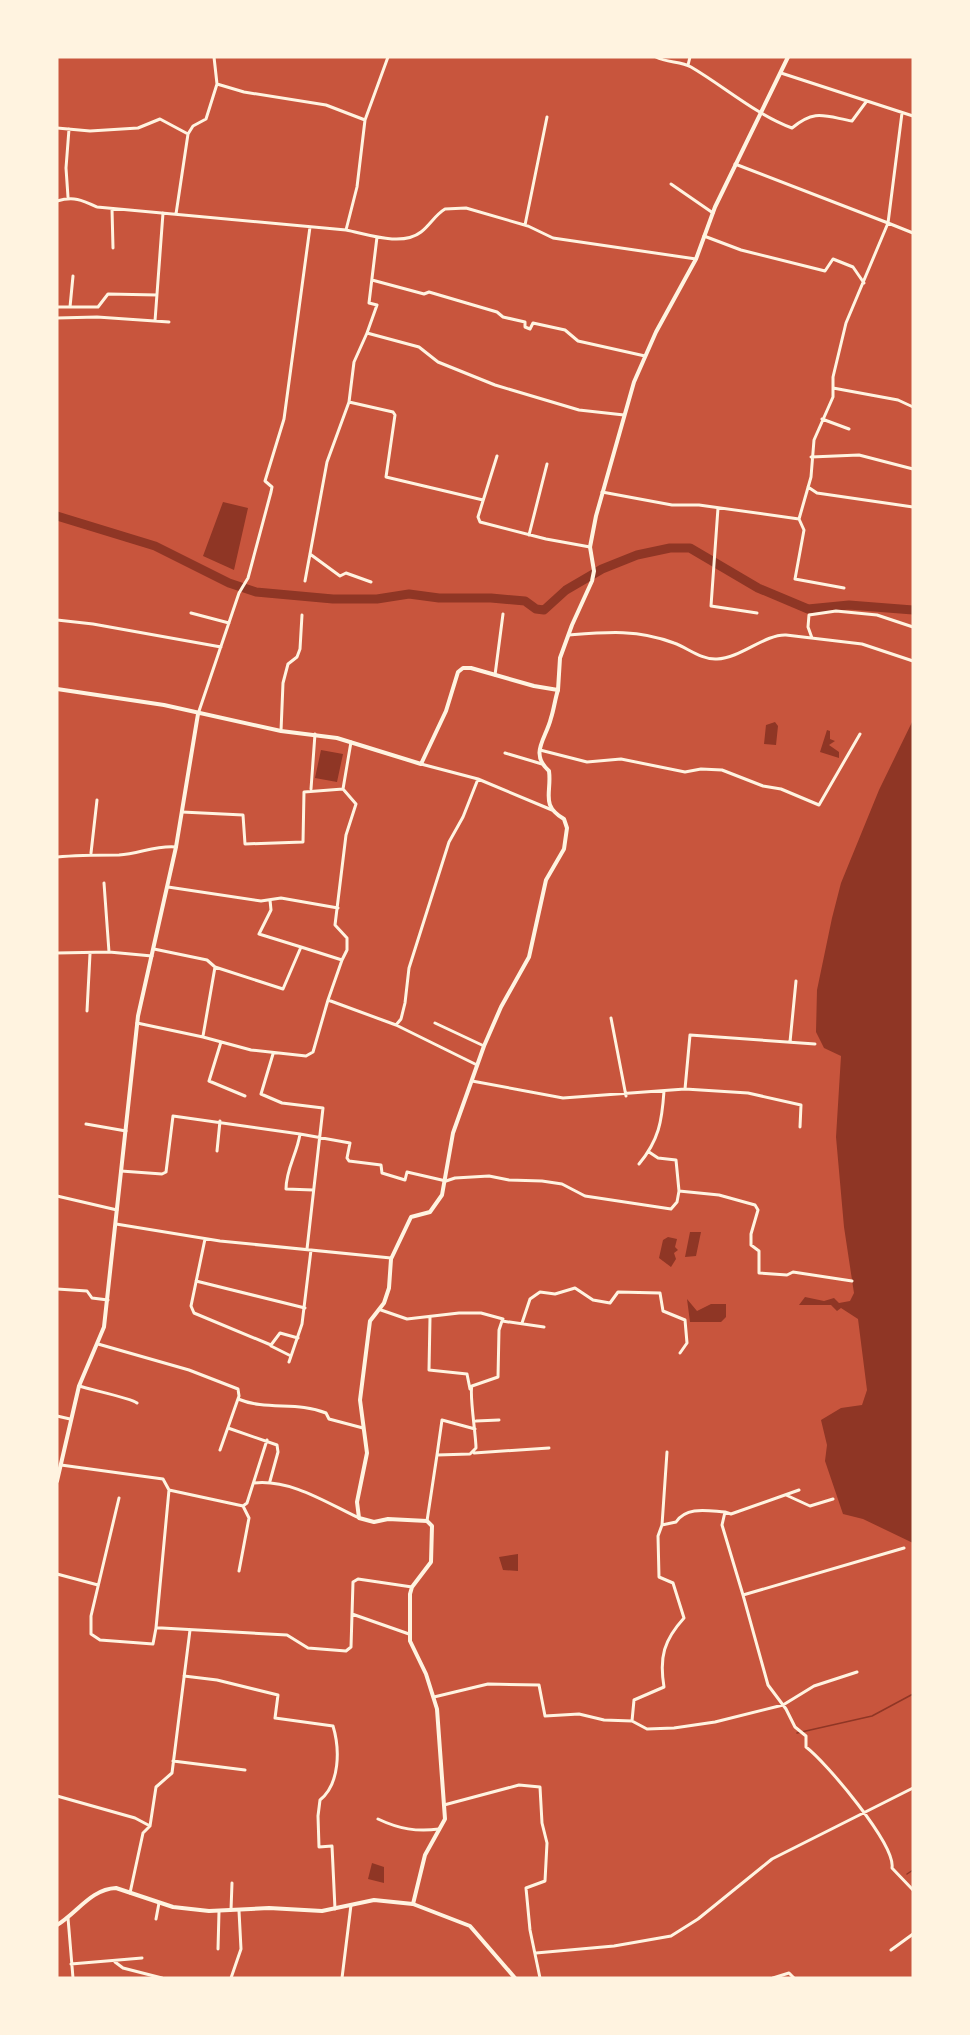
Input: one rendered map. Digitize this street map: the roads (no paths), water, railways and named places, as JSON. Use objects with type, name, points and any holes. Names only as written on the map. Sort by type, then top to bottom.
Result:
[{"type":"main road","points":[[413,1904],[425,1855],[444,1825],[440,1777],[440,1730],[434,1696],[409,1634],[412,1587],[431,1562],[432,1526],[427,1521],[388,1519],[374,1522],[359,1518],[357,1502],[367,1453],[360,1400],[370,1321],[381,1310],[389,1288],[391,1258],[411,1217],[430,1212],[442,1195],[453,1133],[484,1046],[501,1007],[529,957],[546,880],[564,849],[567,828],[564,819],[552,810],[548,800],[549,771],[542,764],[538,750],[551,718],[558,690],[560,658],[592,581],[594,571],[590,547],[602,492],[624,415],[645,356],[696,259],[735,164],[788,57]]},
{"type":"main road","points":[[57,689],[154,703],[281,731],[315,734],[351,742],[421,764],[446,711],[458,672],[463,668],[471,668],[558,690]]},
{"type":"main road","points":[[57,1481],[79,1386],[98,1344],[108,1300],[137,1023],[176,847],[198,714]]},
{"type":"main road","points":[[57,1925],[103,1890],[116,1888],[183,1909],[219,1912],[269,1908],[322,1911],[351,1903],[388,1900],[413,1904],[470,1926],[515,1978]]},
{"type":"street","points":[[177,214],[178,190],[188,135],[193,126],[206,119],[216,84],[214,57]]},
{"type":"street","points":[[346,230],[357,188],[365,120],[388,57]]},
{"type":"street","points":[[656,57],[664,62],[688,65],[759,113],[792,128],[806,116],[819,115],[852,121],[866,102]]},
{"type":"street","points":[[688,65],[690,57]]},
{"type":"street","points":[[780,73],[913,116]]},
{"type":"street","points":[[216,84],[244,92],[326,105],[365,120]]},
{"type":"street","points":[[844,588],[795,579],[804,530],[799,519],[812,467],[811,457],[822,419],[833,397],[832,377],[846,323],[888,223],[902,113]]},
{"type":"street","points":[[525,225],[547,117]]},
{"type":"street","points":[[57,128],[90,131],[138,128],[160,119],[188,135]]},
{"type":"street","points":[[68,197],[66,168],[69,129]]},
{"type":"street","points":[[735,164],[913,233]]},
{"type":"street","points":[[671,184],[713,213]]},
{"type":"street","points":[[57,201],[68,197],[79,198],[97,207],[112,209],[346,230],[377,237],[410,237],[420,233],[439,213],[452,208],[466,208],[525,225],[553,238],[696,259]]},
{"type":"street","points":[[112,209],[113,248]]},
{"type":"street","points":[[155,321],[163,213]]},
{"type":"street","points":[[198,714],[239,593],[248,578],[271,492],[272,487],[265,481],[284,419],[310,227]]},
{"type":"street","points":[[704,236],[741,250],[825,271],[834,259],[853,267],[864,284]]},
{"type":"street","points":[[305,580],[327,462],[349,402],[352,370],[377,305],[369,303],[377,237]]},
{"type":"street","points":[[70,307],[73,276]]},
{"type":"street","points":[[372,280],[424,294],[429,292],[497,312],[503,317],[525,321],[525,327],[530,329],[533,323],[558,327],[578,341],[645,356]]},
{"type":"street","points":[[57,307],[98,307],[108,294],[157,295]]},
{"type":"street","points":[[57,318],[97,317],[169,322]]},
{"type":"street","points":[[367,333],[419,347],[438,362],[495,385],[579,410],[624,415]]},
{"type":"street","points":[[833,388],[898,400],[913,407]]},
{"type":"street","points":[[349,402],[393,412],[395,415],[386,477],[483,500]]},
{"type":"street","points":[[822,419],[849,429]]},
{"type":"street","points":[[811,457],[858,454],[913,469]]},
{"type":"street","points":[[497,456],[478,518],[480,522],[529,535],[590,547]]},
{"type":"street","points":[[529,535],[547,464]]},
{"type":"street","points":[[808,487],[817,493],[913,507]]},
{"type":"street","points":[[602,492],[672,505],[718,508],[799,519]]},
{"type":"street","points":[[718,508],[711,606],[757,613]]},
{"type":"street","points":[[310,554],[340,576],[346,573],[371,582]]},
{"type":"street","points":[[813,638],[808,627],[809,615],[836,611],[877,615],[913,627]]},
{"type":"street","points":[[191,613],[229,623]]},
{"type":"street","points":[[495,675],[503,614]]},
{"type":"street","points":[[281,731],[283,683],[288,664],[297,657],[300,649],[302,615]]},
{"type":"street","points":[[57,620],[221,646]]},
{"type":"street","points":[[568,635],[604,631],[642,633],[675,643],[702,657],[720,659],[756,647],[779,634],[862,644],[913,661]]},
{"type":"street","points":[[311,789],[315,734]]},
{"type":"street","points":[[538,750],[586,762],[621,759],[685,772],[701,769],[722,770],[763,786],[781,789],[819,805],[860,734]]},
{"type":"street","points":[[343,789],[351,742]]},
{"type":"street","points":[[505,753],[542,764]]},
{"type":"street","points":[[532,760],[539,756]]},
{"type":"street","points":[[421,764],[478,779],[552,810]]},
{"type":"street","points":[[396,1025],[405,1002],[409,968],[449,842],[464,817],[478,779]]},
{"type":"street","points":[[137,1023],[203,1036],[273,1054],[306,1056],[313,1052],[328,1000],[347,950],[346,938],[335,925],[346,835],[356,804],[343,789],[311,789],[304,792],[303,842],[245,844],[243,815],[182,812]]},
{"type":"street","points":[[91,853],[97,800]]},
{"type":"street","points":[[57,857],[91,853],[121,855],[165,846],[176,847]]},
{"type":"street","points":[[104,883],[104,914],[109,952]]},
{"type":"street","points":[[168,887],[261,901],[292,900],[338,908]]},
{"type":"street","points":[[270,900],[271,910],[259,934],[342,960]]},
{"type":"street","points":[[154,949],[207,960],[215,967],[283,989],[301,947]]},
{"type":"street","points":[[57,953],[109,952],[152,956]]},
{"type":"street","points":[[87,1011],[90,954]]},
{"type":"street","points":[[203,1036],[215,967]]},
{"type":"street","points":[[790,1042],[796,981]]},
{"type":"street","points":[[328,1000],[396,1025],[478,1065]]},
{"type":"street","points":[[610,1018],[626,1096]]},
{"type":"street","points":[[435,1023],[484,1046]]},
{"type":"street","points":[[685,1089],[690,1035],[815,1044]]},
{"type":"street","points":[[221,1042],[209,1081],[245,1096]]},
{"type":"street","points":[[273,1054],[261,1094],[282,1102],[323,1108],[321,1139],[315,1159],[307,1249]]},
{"type":"street","points":[[472,1081],[563,1098],[626,1096],[685,1089],[748,1093],[801,1105],[800,1127]]},
{"type":"street","points":[[639,1164],[660,1132],[664,1091]]},
{"type":"street","points":[[122,1171],[162,1174],[166,1172],[173,1116],[220,1121],[350,1143],[347,1158],[349,1161],[381,1165],[382,1173],[405,1180],[407,1172],[446,1181],[454,1178],[489,1176],[509,1180],[542,1181],[562,1184],[585,1196],[670,1209],[677,1203],[679,1191],[676,1160],[658,1158],[649,1152]]},
{"type":"street","points":[[217,1151],[220,1121]]},
{"type":"street","points":[[86,1124],[126,1131]]},
{"type":"street","points":[[300,1134],[298,1149],[286,1175],[286,1189],[312,1190]]},
{"type":"street","points":[[679,1191],[719,1194],[755,1205],[757,1218],[751,1234],[751,1245],[759,1251],[759,1273],[787,1275],[793,1272],[852,1281]]},
{"type":"street","points":[[57,1196],[117,1210]]},
{"type":"street","points":[[116,1224],[205,1239],[391,1258]]},
{"type":"street","points":[[205,1239],[191,1306],[194,1313],[271,1345],[291,1356]]},
{"type":"street","points":[[289,1362],[298,1338],[305,1308],[312,1249]]},
{"type":"street","points":[[196,1281],[305,1308]]},
{"type":"street","points":[[522,1323],[530,1299],[540,1292],[555,1294],[575,1288],[593,1300],[610,1303],[618,1292],[660,1293],[663,1311],[685,1320],[687,1343],[680,1353]]},
{"type":"street","points":[[57,1289],[87,1292],[92,1298],[108,1300]]},
{"type":"street","points":[[381,1310],[407,1318],[430,1318],[459,1313],[481,1314],[544,1327]]},
{"type":"street","points":[[430,1318],[429,1370],[467,1374],[476,1421],[474,1452]]},
{"type":"street","points":[[470,1391],[472,1386],[478,1382],[498,1377],[499,1326],[502,1321],[507,1320]]},
{"type":"street","points":[[271,1345],[280,1333],[298,1338]]},
{"type":"street","points":[[98,1344],[212,1378],[238,1389],[238,1399],[220,1450]]},
{"type":"street","points":[[79,1386],[116,1398],[132,1399],[137,1403]]},
{"type":"street","points":[[238,1399],[251,1404],[313,1407],[326,1413],[329,1419],[365,1429]]},
{"type":"street","points":[[57,1416],[70,1419]]},
{"type":"street","points":[[427,1521],[442,1420],[475,1429]]},
{"type":"street","points":[[476,1421],[499,1420]]},
{"type":"street","points":[[228,1428],[275,1444],[278,1450],[270,1481]]},
{"type":"street","points":[[243,1506],[247,1503],[267,1440]]},
{"type":"street","points":[[437,1455],[549,1448]]},
{"type":"street","points":[[632,1721],[634,1700],[664,1687],[660,1666],[669,1634],[684,1618],[673,1583],[659,1577],[658,1536],[662,1525],[667,1452]]},
{"type":"street","points":[[60,1463],[164,1479],[169,1490],[153,1644],[100,1640],[91,1634],[98,1585],[119,1498]]},
{"type":"street","points":[[254,1483],[270,1481],[301,1491],[359,1518]]},
{"type":"street","points":[[169,1490],[243,1506]]},
{"type":"street","points":[[662,1525],[676,1522],[681,1515],[697,1510],[731,1514],[799,1490]]},
{"type":"street","points":[[786,1495],[810,1506],[832,1499]]},
{"type":"street","points":[[239,1571],[249,1518],[243,1506]]},
{"type":"street","points":[[725,1512],[722,1525],[768,1685],[783,1705],[795,1727],[806,1736],[806,1747],[844,1785],[862,1813],[881,1836],[893,1859],[892,1868],[913,1890]]},
{"type":"street","points":[[743,1595],[904,1548]]},
{"type":"street","points":[[57,1574],[98,1585]]},
{"type":"street","points":[[156,1628],[287,1635],[308,1648],[346,1651],[351,1647],[352,1586],[358,1579],[412,1587]]},
{"type":"street","points":[[352,1614],[409,1634]]},
{"type":"street","points":[[130,1893],[143,1833],[150,1826],[156,1787],[172,1773],[190,1630]]},
{"type":"street","points":[[434,1696],[489,1684],[540,1685],[545,1716],[579,1714],[604,1720],[632,1721],[647,1729],[674,1728],[715,1722],[783,1705],[814,1686],[857,1672]]},
{"type":"street","points":[[184,1676],[217,1680],[278,1695],[275,1718],[333,1726],[336,1737],[334,1783],[330,1792],[320,1800],[318,1816],[319,1846],[332,1846],[335,1909]]},
{"type":"street","points":[[173,1761],[245,1770]]},
{"type":"street","points":[[444,1805],[519,1785],[540,1787],[542,1823],[547,1844],[545,1881],[526,1888],[530,1930],[540,1978]]},
{"type":"street","points":[[536,1953],[614,1946],[671,1936],[698,1919],[772,1859],[913,1788]]},
{"type":"street","points":[[57,1796],[135,1818],[150,1826]]},
{"type":"street","points":[[378,1819],[394,1826],[420,1832],[440,1829]]},
{"type":"street","points":[[231,1911],[232,1883]]},
{"type":"street","points":[[156,1919],[159,1903]]},
{"type":"street","points":[[342,1978],[351,1903]]},
{"type":"street","points":[[231,1978],[241,1949],[239,1911]]},
{"type":"street","points":[[218,1949],[219,1912]]},
{"type":"street","points":[[68,1918],[73,1978]]},
{"type":"street","points":[[891,1950],[913,1934]]},
{"type":"street","points":[[71,1964],[142,1958]]},
{"type":"street","points":[[113,1960],[123,1968],[162,1978]]},
{"type":"street","points":[[773,1978],[789,1972],[794,1978]]},
{"type":"waterway","points":[[57,516],[155,546],[229,583],[256,592],[333,599],[377,599],[409,594],[439,598],[491,598],[525,601],[536,609],[544,610],[566,590],[602,569],[637,555],[670,548],[690,548],[758,588],[808,609],[849,605],[913,610]]},
{"type":"waterway","points":[[797,1733],[872,1716],[913,1694]]},
{"type":"waterway","points":[[907,1874],[913,1870]]}]
